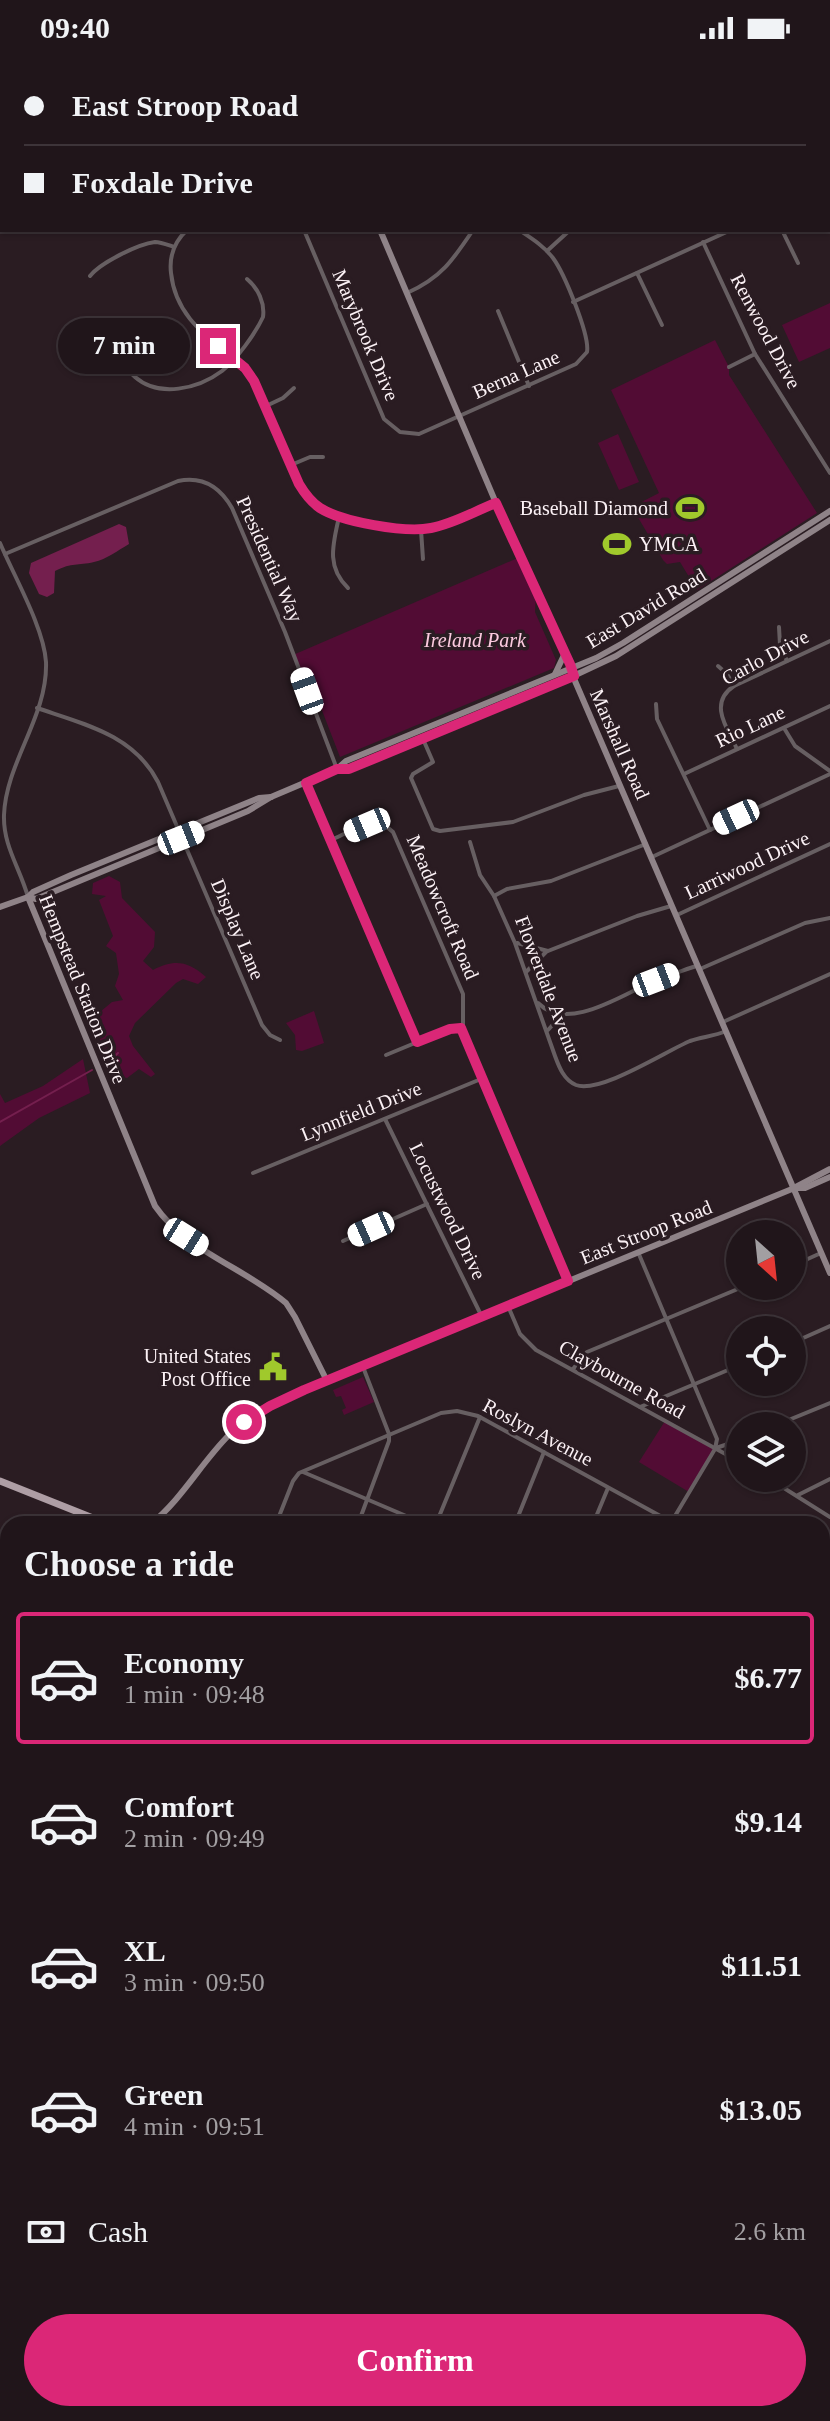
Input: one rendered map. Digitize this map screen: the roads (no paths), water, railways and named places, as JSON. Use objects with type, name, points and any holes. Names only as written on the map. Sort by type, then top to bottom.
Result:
[{"type":"main road","points":[[0,1481],[86,1516]]},
{"type":"street","points":[[185,232],[174,247],[171,264],[172,282],[183,311],[196,328],[251,375],[291,465],[309,498],[321,509],[339,517],[421,530],[441,526],[496,503]]},
{"type":"street","name":"Marybrook Drive","points":[[305,232],[388,424],[400,432],[412,434],[459,417]]},
{"type":"street","name":"Marshall Road","points":[[381,232],[830,1273]]},
{"type":"street","points":[[407,293],[444,271],[472,232]]},
{"type":"street","points":[[522,232],[547,251],[558,267],[573,302],[726,232]]},
{"type":"street","points":[[547,251],[568,232]]},
{"type":"street","points":[[783,232],[798,263]]},
{"type":"street","name":"Renwood Drive","points":[[703,242],[755,354],[830,473]]},
{"type":"street","points":[[90,276],[99,266],[150,243],[174,247]]},
{"type":"street","points":[[637,273],[662,325]]},
{"type":"street","points":[[120,345],[120,357],[129,371],[148,385],[164,389],[186,387],[216,374],[261,322],[264,312],[255,286],[247,279]]},
{"type":"street","name":"Berna Lane","points":[[459,417],[576,364],[584,357],[588,349],[587,336],[573,302]]},
{"type":"street","points":[[498,311],[529,386]]},
{"type":"street","points":[[729,367],[755,354]]},
{"type":"street","points":[[266,406],[283,398],[294,388]]},
{"type":"street","points":[[291,465],[310,457],[323,457]]},
{"type":"street","name":"Presidential Way","points":[[5,554],[178,481],[200,480],[219,490],[232,508],[285,632],[337,769]]},
{"type":"street","name":"East David Road","points":[[422,735],[627,650],[830,511]]},
{"type":"street","points":[[339,517],[332,564],[337,576],[348,588]]},
{"type":"street","name":"East David Road","points":[[736,575],[830,520]]},
{"type":"street","points":[[421,530],[423,559]]},
{"type":"street","name":"Hempstead Station Drive","points":[[0,543],[44,652],[44,684],[8,787],[4,815],[8,848],[155,1206],[169,1224],[186,1237],[286,1303],[327,1381]]},
{"type":"street","points":[[779,627],[780,645],[787,661]]},
{"type":"street","name":"Carlo Drive","points":[[737,749],[720,709],[724,695],[734,686],[830,641]]},
{"type":"street","points":[[552,677],[559,671],[565,653]]},
{"type":"street","points":[[718,666],[734,686]]},
{"type":"street","name":"East David Road","points":[[0,907],[28,897],[36,899],[259,798],[271,797],[337,769],[349,769],[552,677],[573,672]]},
{"type":"street","points":[[656,704],[657,719],[710,830]]},
{"type":"street","name":"Rio Lane","points":[[684,774],[830,706]]},
{"type":"street","name":"Display Lane","points":[[37,708],[105,733],[137,753],[158,782],[262,1025],[270,1035],[280,1040]]},
{"type":"street","points":[[652,857],[830,772],[795,746],[784,728]]},
{"type":"street","points":[[422,735],[433,762],[411,778],[433,829],[440,831],[513,822],[584,795],[621,786]]},
{"type":"street","points":[[306,783],[417,1042]]},
{"type":"street","name":"Meadowcroft Road","points":[[331,840],[372,823],[385,825],[393,832],[463,994],[461,1028],[568,1281]]},
{"type":"street","name":"Flowerdale Avenue","points":[[470,842],[478,870],[494,896],[515,943],[562,1073],[570,1081],[582,1086],[611,1079],[691,1041],[726,1031]]},
{"type":"street","points":[[494,896],[507,889],[551,881],[646,844]]},
{"type":"street","name":"Larriwood Drive","points":[[677,915],[830,844]]},
{"type":"street","points":[[526,972],[548,951],[637,916],[673,906]]},
{"type":"street","points":[[548,1034],[552,1023],[563,1015],[597,1008],[656,980],[700,968],[805,923],[830,918]]},
{"type":"street","points":[[515,943],[548,951]]},
{"type":"street","points":[[722,1022],[830,974]]},
{"type":"street","points":[[536,999],[546,1010],[563,1015]]},
{"type":"street","points":[[386,1055],[450,1029],[461,1028]]},
{"type":"street","name":"Lynnfield Drive","points":[[253,1173],[481,1079]]},
{"type":"street","name":"Locustwood Drive","points":[[385,1119],[482,1317]]},
{"type":"street","name":"East Stroop Road","points":[[162,1516],[230,1434],[270,1406],[792,1189],[830,1169]]},
{"type":"street","name":"East Stroop Road","points":[[792,1189],[805,1188],[830,1177]]},
{"type":"street","points":[[343,1241],[427,1204]]},
{"type":"street","points":[[638,1252],[717,1436],[715,1449],[676,1516]]},
{"type":"street","points":[[806,1260],[821,1253]]},
{"type":"street","points":[[573,1370],[587,1352],[726,1294]]},
{"type":"street","name":"Claybourne Road","points":[[508,1306],[524,1340],[536,1350],[726,1455]]},
{"type":"street","points":[[806,1337],[830,1326]]},
{"type":"street","points":[[361,1516],[388,1447],[389,1434],[363,1367]]},
{"type":"street","points":[[640,1407],[726,1371]]},
{"type":"street","points":[[806,1413],[830,1403]]},
{"type":"street","name":"Roslyn Avenue","points":[[303,1471],[450,1411],[467,1412],[659,1516]]},
{"type":"street","points":[[439,1516],[480,1417]]},
{"type":"street","points":[[715,1449],[726,1445]]},
{"type":"street","points":[[518,1516],[544,1452]]},
{"type":"street","points":[[279,1516],[293,1481],[303,1471],[306,1475],[406,1516]]},
{"type":"street","points":[[798,1495],[830,1479]]},
{"type":"street","points":[[596,1516],[608,1488]]},
{"type":"street","points":[[793,1492],[829,1516]]},
{"type":"waterway","points":[[104,1066],[118,1053]]},
{"type":"waterway","points":[[0,1122],[92,1070]]},
{"type":"place","name":"Baseball Diamond","points":[[690,508]]},
{"type":"place","name":"YMCA","points":[[617,544]]},
{"type":"place","name":"United States Post Office","points":[[273,1367]]},
{"type":"park label","name":"Ireland Park","points":[[475,640]]}]
